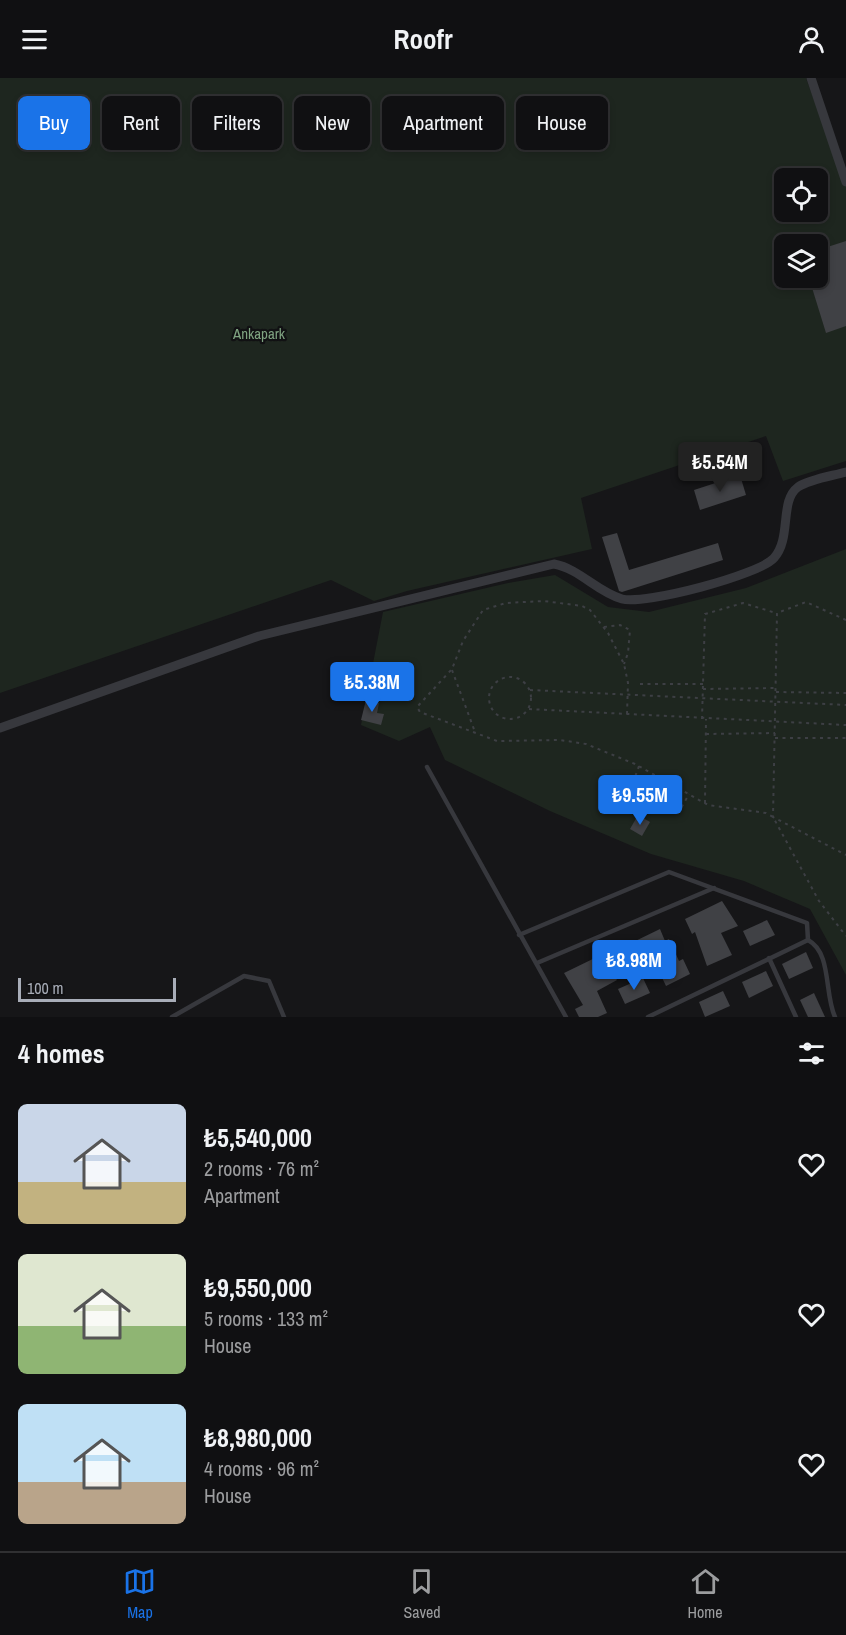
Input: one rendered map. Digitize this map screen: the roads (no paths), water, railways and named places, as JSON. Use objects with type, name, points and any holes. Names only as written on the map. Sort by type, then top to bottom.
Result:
[{"type":"street","points":[[811,78],[846,182]]},
{"type":"street","points":[[0,728],[259,636],[554,564],[568,567],[623,599],[645,601],[713,583],[762,567],[774,558],[784,541],[788,499],[798,487],[846,472]]},
{"type":"lane","points":[[427,767],[566,1017]]},
{"type":"lane","points":[[519,935],[669,872],[807,923],[808,940]]},
{"type":"lane","points":[[537,963],[716,888]]},
{"type":"lane","points":[[648,1017],[808,940]]},
{"type":"lane","points":[[808,940],[818,946],[823,957],[827,992],[836,1017]]},
{"type":"lane","points":[[769,958],[796,1017]]},
{"type":"lane","points":[[172,1017],[244,976],[269,981],[284,1017]]},
{"type":"park label","name":"Ankapark","points":[[259,334]]}]
